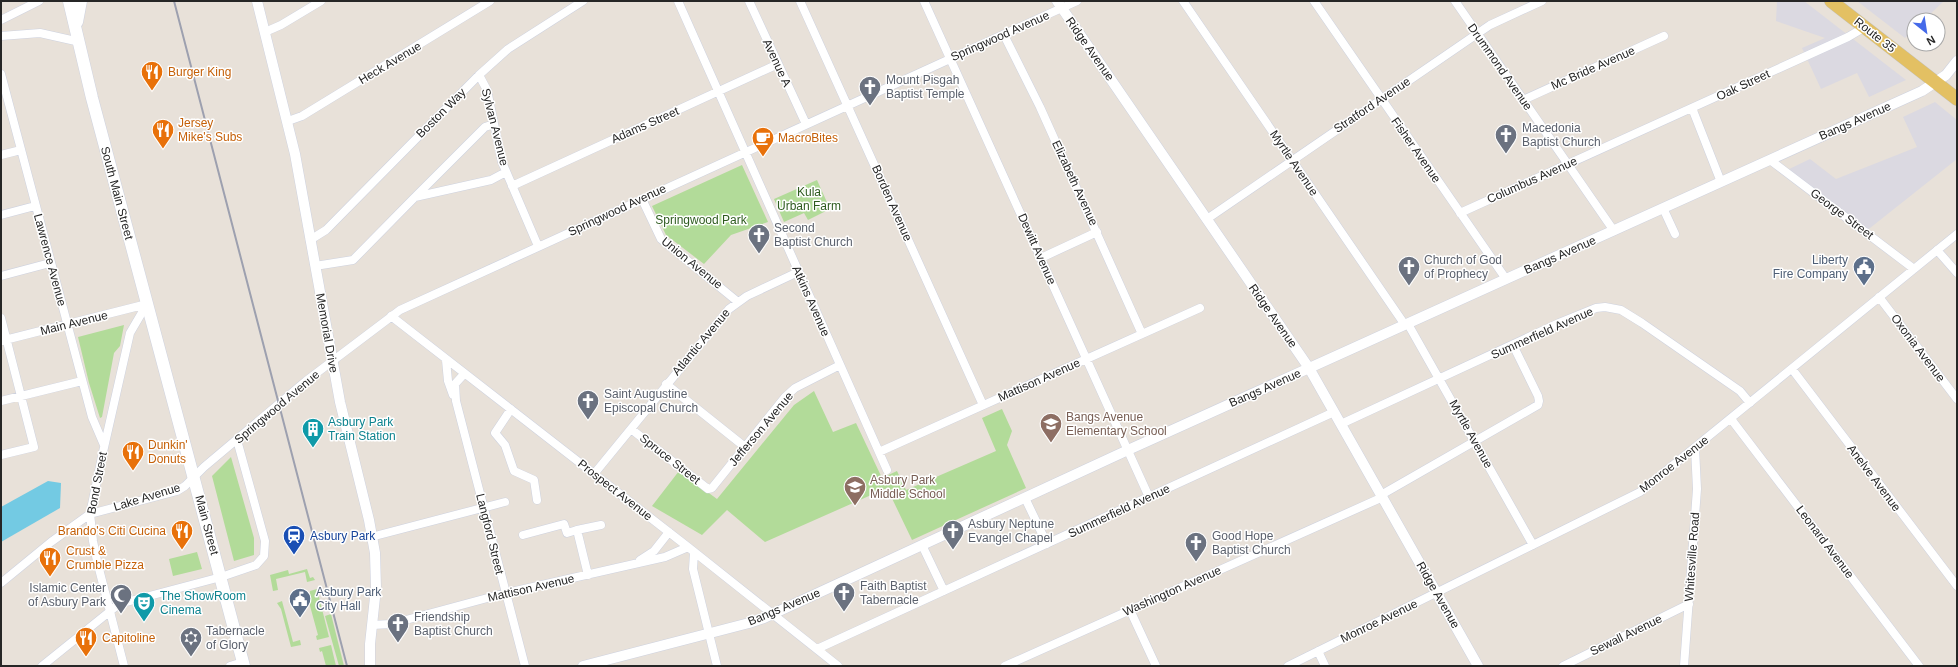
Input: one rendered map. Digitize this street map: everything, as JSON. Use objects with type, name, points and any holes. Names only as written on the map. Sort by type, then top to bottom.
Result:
[{"type":"main road","name":"South Main Street","points":[[69,1],[92,98],[168,384]]},
{"type":"main road","points":[[79,38],[77,21],[81,1]]},
{"type":"main road","name":"Route 35","points":[[1831,1],[1957,98]]},
{"type":"main road","name":"Main Street","points":[[168,384],[244,664]]},
{"type":"street","points":[[1,20],[39,1]]},
{"type":"street","name":"Memorial Drive","points":[[257,1],[288,121],[332,360],[345,425],[371,536],[376,569],[370,666]]},
{"type":"street","points":[[265,32],[281,25],[320,1]]},
{"type":"street","name":"Heck Avenue","points":[[288,121],[302,116],[490,1]]},
{"type":"street","name":"Boston Way","points":[[310,240],[326,230],[479,75],[508,49],[583,1]]},
{"type":"street","name":"Atkins Avenue","points":[[678,1],[887,470]]},
{"type":"street","name":"Avenue A","points":[[749,1],[806,124]]},
{"type":"street","name":"Borden Avenue","points":[[800,1],[983,405]]},
{"type":"street","name":"Dewitt Avenue","points":[[924,1],[1149,497]]},
{"type":"street","name":"Springwood Avenue","points":[[194,478],[332,360],[400,310],[950,59],[1004,34],[1059,5],[1077,1]]},
{"type":"street","name":"Myrtle Avenue","points":[[1183,1],[1407,324],[1533,545]]},
{"type":"street","name":"Fisher Avenue","points":[[1314,1],[1506,279]]},
{"type":"street","name":"Drummond Avenue","points":[[1455,1],[1614,230]]},
{"type":"street","name":"Stratford Avenue","points":[[1207,219],[1477,33],[1490,25],[1542,1]]},
{"type":"street","name":"Ridge Avenue","points":[[1059,5],[1309,368],[1478,666]]},
{"type":"street","name":"Oak Street","points":[[1692,108],[1848,37],[1865,27]]},
{"type":"street","points":[[1,36],[40,32],[79,38]]},
{"type":"street","name":"Elizabeth Avenue","points":[[1004,34],[1097,232],[1142,334]]},
{"type":"street","name":"Mc Bride Avenue","points":[[1523,100],[1664,36]]},
{"type":"street","name":"Bangs Avenue","points":[[583,666],[750,623],[772,614],[1128,450],[1922,91],[1936,82],[1957,61]]},
{"type":"street","name":"Adams Street","points":[[512,186],[778,64]]},
{"type":"street","name":"Lawrence Avenue","points":[[1,74],[4,95],[21,150],[92,418],[104,445]]},
{"type":"street","name":"Sylvan Avenue","points":[[479,75],[487,90],[499,150],[506,172],[538,246]]},
{"type":"street","points":[[1692,108],[1721,182]]},
{"type":"street","name":"Columbus Avenue","points":[[1460,213],[1692,108]]},
{"type":"street","points":[[315,266],[353,260],[485,127],[494,124]]},
{"type":"street","points":[[1,155],[21,150]]},
{"type":"street","name":"George Street","points":[[1770,160],[1914,269]]},
{"type":"street","points":[[415,197],[491,180],[506,172]]},
{"type":"street","name":"Union Avenue","points":[[642,199],[661,240],[738,302]]},
{"type":"street","points":[[1,215],[36,206]]},
{"type":"street","points":[[1663,208],[1675,234]]},
{"type":"street","points":[[1041,258],[1097,232]]},
{"type":"street","name":"Monroe Avenue","points":[[1291,665],[1640,492],[1957,234]]},
{"type":"street","points":[[1937,250],[1957,273]]},
{"type":"street","points":[[1,276],[50,263]]},
{"type":"street","name":"Atlantic Avenue","points":[[594,474],[720,318],[738,302],[798,272]]},
{"type":"street","name":"Oxonia Avenue","points":[[1879,297],[1957,399]]},
{"type":"street","name":"Main Avenue","points":[[4,341],[147,304]]},
{"type":"street","name":"Bond Street","points":[[124,666],[93,541],[90,514],[104,445],[130,333],[147,304]]},
{"type":"street","name":"Mattison Avenue","points":[[879,452],[1200,308]]},
{"type":"street","name":"Summerfield Avenue","points":[[1341,424],[1559,323],[1596,308],[1612,308],[1621,310],[1740,391],[1750,403]]},
{"type":"street","name":"Prospect Avenue","points":[[391,316],[669,532],[838,666]]},
{"type":"street","points":[[1,318],[4,341],[22,396],[34,447],[1,455]]},
{"type":"street","name":"Washington Avenue","points":[[1005,666],[1382,496],[1534,408],[1539,402],[1538,396],[1513,345]]},
{"type":"street","name":"Langford Street","points":[[446,360],[448,381],[456,401],[525,666]]},
{"type":"street","name":"Jefferson Avenue","points":[[708,489],[712,488],[778,405],[795,388],[840,365]]},
{"type":"street","name":"Anelve Avenue","points":[[1792,369],[1957,586]]},
{"type":"street","name":"Langford Street","points":[[456,401],[455,384],[464,374]]},
{"type":"street","points":[[1,401],[82,381]]},
{"type":"street","points":[[666,384],[745,447]]},
{"type":"street","points":[[511,409],[495,433],[505,445],[514,472],[534,480],[537,500]]},
{"type":"street","name":"Summerfield Avenue","points":[[817,649],[1334,412]]},
{"type":"street","name":"Leonard Avenue","points":[[1731,419],[1919,666]]},
{"type":"street","name":"Spruce Street","points":[[631,429],[708,489]]},
{"type":"street","points":[[42,666],[110,610],[121,603],[221,577],[256,565],[263,559],[266,550],[265,540],[237,440]]},
{"type":"street","name":"Whitesville Road","points":[[1684,666],[1697,489],[1695,448]]},
{"type":"street","name":"Lake Avenue","points":[[1,584],[51,542],[90,514],[177,490],[185,486],[194,478]]},
{"type":"street","points":[[1025,498],[1046,544]]},
{"type":"street","points":[[371,536],[504,502]]},
{"type":"street","points":[[522,535],[564,524],[568,533],[601,525]]},
{"type":"street","points":[[577,530],[588,575]]},
{"type":"street","points":[[630,566],[654,552],[669,532]]},
{"type":"street","points":[[922,545],[944,591]]},
{"type":"street","points":[[691,550],[693,569],[717,666]]},
{"type":"street","name":"Mattison Avenue","points":[[372,625],[391,624],[506,594],[630,566],[691,550]]},
{"type":"street","name":"Sewall Avenue","points":[[1563,666],[1689,604]]},
{"type":"street","points":[[1130,610],[1156,666]]},
{"type":"street","points":[[1318,652],[1325,666]]},
{"type":"street","points":[[230,666],[244,664]]},
{"type":"shaded area","points":[[1777,1],[1804,1],[1906,80],[1869,97],[1857,73],[1821,89],[1802,48],[1825,38],[1776,21]]},
{"type":"shaded area","points":[[1857,1],[1944,1],[1932,12],[1906,12],[1905,38]]},
{"type":"shaded area","points":[[1935,102],[1957,120],[1957,159],[1865,232],[1785,171],[1810,159],[1836,179],[1917,147],[1903,117]]},
{"type":"green space","name":"Springwood Park","points":[[742,165],[768,222],[731,235],[704,264],[666,235],[652,206]]},
{"type":"green space","name":"Kula Urban Farm","points":[[817,180],[830,209],[808,220],[804,213],[784,222],[774,199]]},
{"type":"green space","points":[[124,325],[120,346],[114,353],[102,417],[100,418],[89,383],[78,337]]},
{"type":"green space","points":[[814,391],[833,432],[856,423],[882,478],[897,471],[906,490],[996,451],[982,418],[1002,409],[1012,431],[1007,445],[1026,488],[912,540],[887,488],[765,542],[727,510],[702,535],[652,506],[679,471],[717,499],[794,405]]},
{"type":"green space","points":[[231,457],[254,538],[254,555],[234,561],[212,476]]},
{"type":"green space","points":[[197,552],[202,569],[173,576],[169,559]]},
{"type":"green space","points":[[307,569],[310,578],[313,577],[315,580],[307,582],[305,572],[276,579],[278,590],[273,591],[270,575],[288,570],[289,574]]},
{"type":"green space","points":[[317,589],[329,637],[317,640],[316,636],[318,635],[307,595],[310,594],[310,591]]},
{"type":"green space","points":[[282,601],[293,642],[300,640],[301,645],[291,647],[281,609],[277,603]]},
{"type":"green space","points":[[331,614],[344,666],[339,666],[325,616]]},
{"type":"green space","points":[[331,645],[336,666],[326,666],[322,651],[320,652],[319,648]]},
{"type":"water","points":[[48,481],[61,483],[60,508],[1,542],[1,507]]},
{"type":"railway","points":[[174,1],[347,666]]},
{"type":"place","name":"Burger King","points":[[152,92]]},
{"type":"place","name":"Mount Pisgah Baptist Temple","points":[[870,106]]},
{"type":"place","name":"Jersey Mike's Subs","points":[[163,150]]},
{"type":"place","name":"Macedonia Baptist Church","points":[[1506,154]]},
{"type":"place","name":"MacroBites","points":[[763,158]]},
{"type":"place","name":"Second Baptist Church","points":[[759,254]]},
{"type":"place","name":"Church of God of Prophecy","points":[[1409,286]]},
{"type":"place","name":"Liberty Fire Company","points":[[1864,286]]},
{"type":"place","name":"Saint Augustine Episcopal Church","points":[[588,420]]},
{"type":"place","name":"Bangs Avenue Elementary School","points":[[1051,444]]},
{"type":"place","name":"Asbury Park Train Station","points":[[313,448]]},
{"type":"place","name":"Dunkin' Donuts","points":[[133,472]]},
{"type":"place","name":"Asbury Park Middle School","points":[[855,506]]},
{"type":"place","name":"Brando's Citi Cucina","points":[[182,550]]},
{"type":"place","name":"Asbury Neptune Evangel Chapel","points":[[953,550]]},
{"type":"place","name":"Asbury Park","points":[[294,556]]},
{"type":"place","name":"Good Hope Baptist Church","points":[[1196,562]]},
{"type":"place","name":"Crust & Crumble Pizza","points":[[50,578]]},
{"type":"place","name":"Faith Baptist Tabernacle","points":[[844,612]]},
{"type":"place","name":"Islamic Center of Asbury Park","points":[[121,614]]},
{"type":"place","name":"Asbury Park City Hall","points":[[300,618]]},
{"type":"place","name":"The ShowRoom Cinema","points":[[144,622]]},
{"type":"place","name":"Friendship Baptist Church","points":[[398,644]]},
{"type":"place","name":"Capitoline","points":[[86,658]]},
{"type":"place","name":"Tabernacle of Glory","points":[[191,658]]}]
